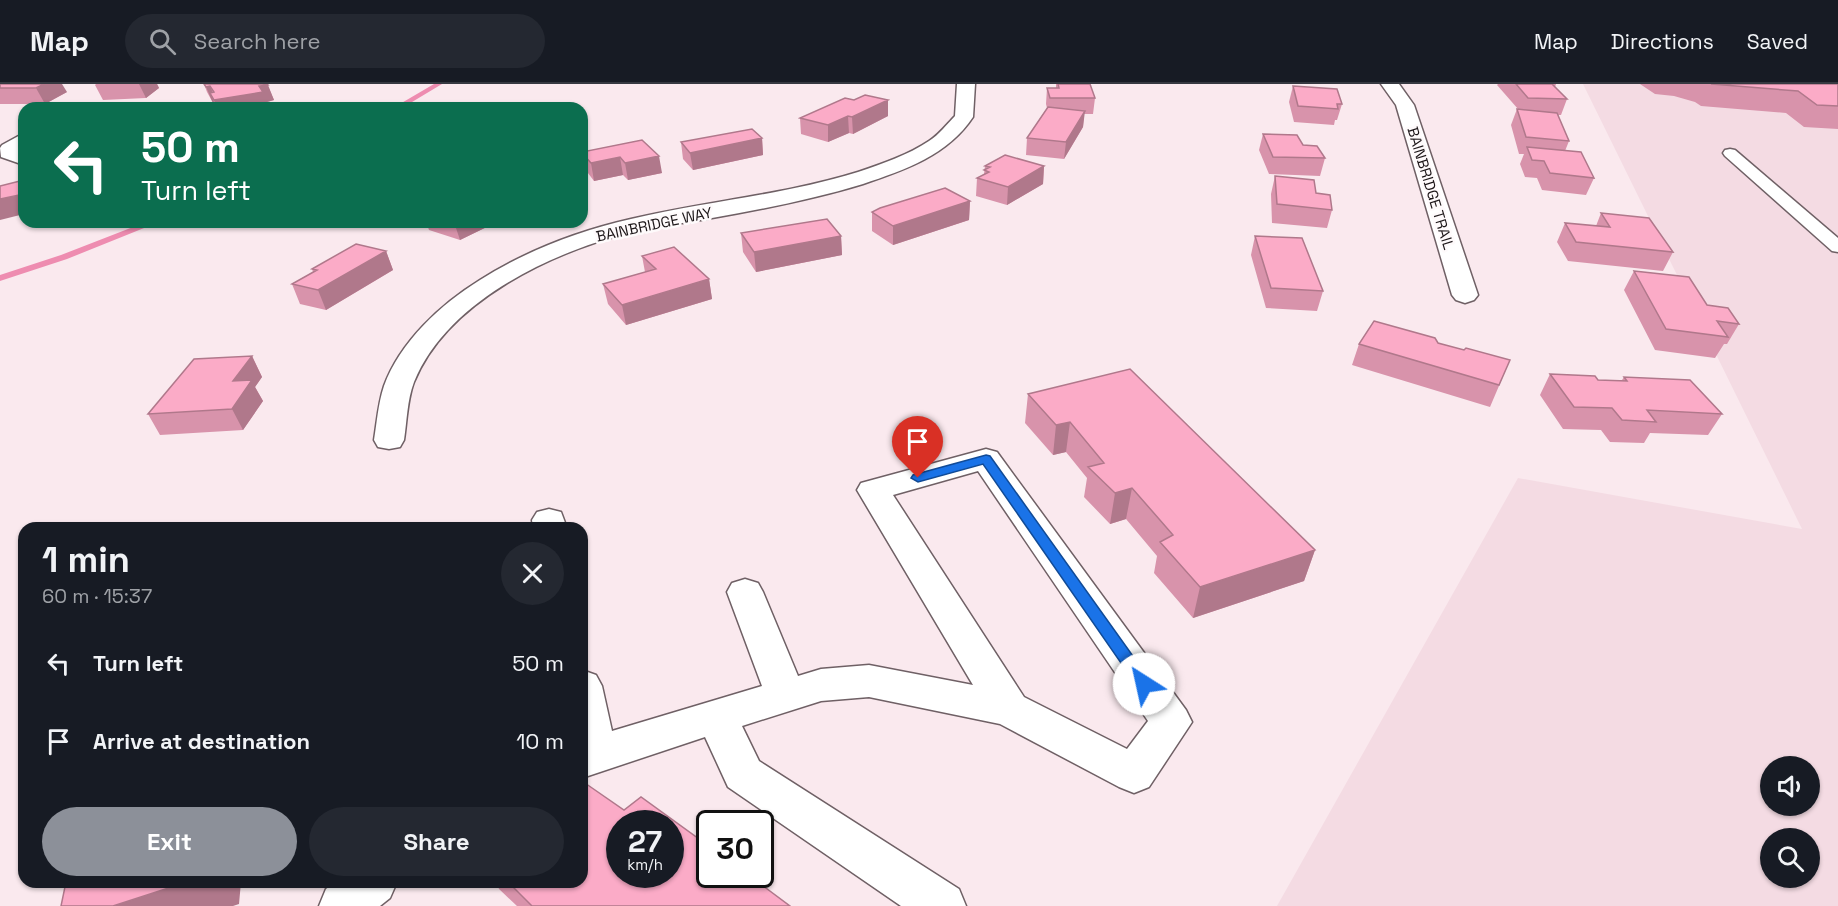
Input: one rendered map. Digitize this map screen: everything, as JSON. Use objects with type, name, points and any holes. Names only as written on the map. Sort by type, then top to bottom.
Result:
[{"type":"street","name":"BAINBRIDGE WAY","points":[[389,440],[399,382],[430,334],[475,294],[533,260],[584,239],[633,225],[799,195],[891,169],[916,158],[951,134],[967,112],[969,93],[966,84]]},
{"type":"street","name":"BAINBRIDGE TRAIL","points":[[1390,84],[1405,105],[1465,295]]},
{"type":"street","points":[[0,139],[18,144]]},
{"type":"street","points":[[589,758],[821,685],[869,681],[1009,709],[1134,774],[1171,722],[986,459],[873,490],[1009,709]]},
{"type":"street","points":[[745,592],[786,695]]},
{"type":"street","points":[[717,716],[743,774],[942,906]]},
{"type":"street","points":[[343,906],[366,888]]},
{"type":"lane","points":[[1730,153],[1838,247]]},
{"type":"shaded area","points":[[1583,84],[1838,84],[1838,906],[1277,906],[1518,478],[1802,529]]},
{"type":"building","points":[[0,84],[44,84],[36,88],[0,88]]},
{"type":"building","points":[[204,84],[268,85],[259,86],[263,92],[214,100],[210,93],[214,92],[210,86],[206,87]]},
{"type":"building","points":[[1058,84],[1090,84],[1095,98],[1050,98],[1047,88],[1059,88]]},
{"type":"building","points":[[1516,84],[1552,84],[1567,99],[1528,98]]},
{"type":"building","points":[[1711,84],[1838,84],[1838,106],[1817,105],[1798,91]]},
{"type":"building","points":[[1293,86],[1337,89],[1342,104],[1337,104],[1338,109],[1298,106]]},
{"type":"building","points":[[865,95],[888,100],[852,117],[848,116],[828,125],[800,118],[845,98],[854,100]]},
{"type":"building","points":[[1048,107],[1085,111],[1066,142],[1027,138]]},
{"type":"building","points":[[1517,109],[1557,113],[1569,141],[1526,137]]},
{"type":"building","points":[[752,129],[762,138],[690,153],[681,142]]},
{"type":"building","points":[[1263,134],[1297,135],[1303,145],[1317,146],[1325,158],[1273,157]]},
{"type":"building","points":[[642,140],[659,156],[625,163],[620,157],[591,163],[588,160],[588,151]]},
{"type":"building","points":[[1527,147],[1581,152],[1594,178],[1550,173],[1544,161],[1532,160]]},
{"type":"building","points":[[1005,155],[1044,166],[1008,187],[977,178],[989,172],[984,170],[990,167],[985,166]]},
{"type":"building","points":[[1275,176],[1314,180],[1316,193],[1330,195],[1332,210],[1277,204]]},
{"type":"building","points":[[18,182],[18,195],[0,199],[0,186]]},
{"type":"building","points":[[945,188],[970,201],[893,226],[872,212],[880,208]]},
{"type":"building","points":[[1601,213],[1649,218],[1673,252],[1576,242],[1565,223],[1610,227]]},
{"type":"building","points":[[827,219],[841,236],[754,252],[741,233]]},
{"type":"building","points":[[1255,236],[1302,238],[1323,291],[1271,288]]},
{"type":"building","points":[[356,244],[386,251],[318,290],[292,284],[317,270],[312,269]]},
{"type":"building","points":[[674,247],[709,279],[622,305],[603,284],[656,269],[642,256]]},
{"type":"building","points":[[1634,271],[1689,277],[1707,305],[1728,308],[1739,324],[1717,321],[1728,337],[1666,329]]},
{"type":"building","points":[[1374,321],[1435,338],[1438,343],[1510,360],[1499,385],[1359,344]]},
{"type":"building","points":[[252,356],[233,381],[252,380],[232,409],[148,414],[194,359]]},
{"type":"building","points":[[1130,369],[1315,550],[1200,587],[1160,542],[1173,535],[1132,488],[1115,493],[1088,467],[1104,463],[1070,422],[1056,425],[1028,394]]},
{"type":"building","points":[[1550,374],[1595,376],[1598,380],[1627,381],[1624,377],[1690,380],[1722,414],[1647,410],[1656,422],[1622,420],[1612,408],[1574,407]]},
{"type":"building","points":[[588,785],[624,810],[606,810],[606,888],[684,888],[684,828],[696,837],[696,888],[766,888],[790,906],[532,906],[514,888],[588,888]]},
{"type":"building","points":[[641,797],[659,810],[624,810]]},
{"type":"building","points":[[65,888],[168,888],[113,906],[61,906]]},
{"type":"waterway","points":[[408,102],[439,84]]},
{"type":"waterway","points":[[0,278],[64,257],[139,228]]},
{"type":"route","points":[[918,478],[986,459],[1144,684]]}]
